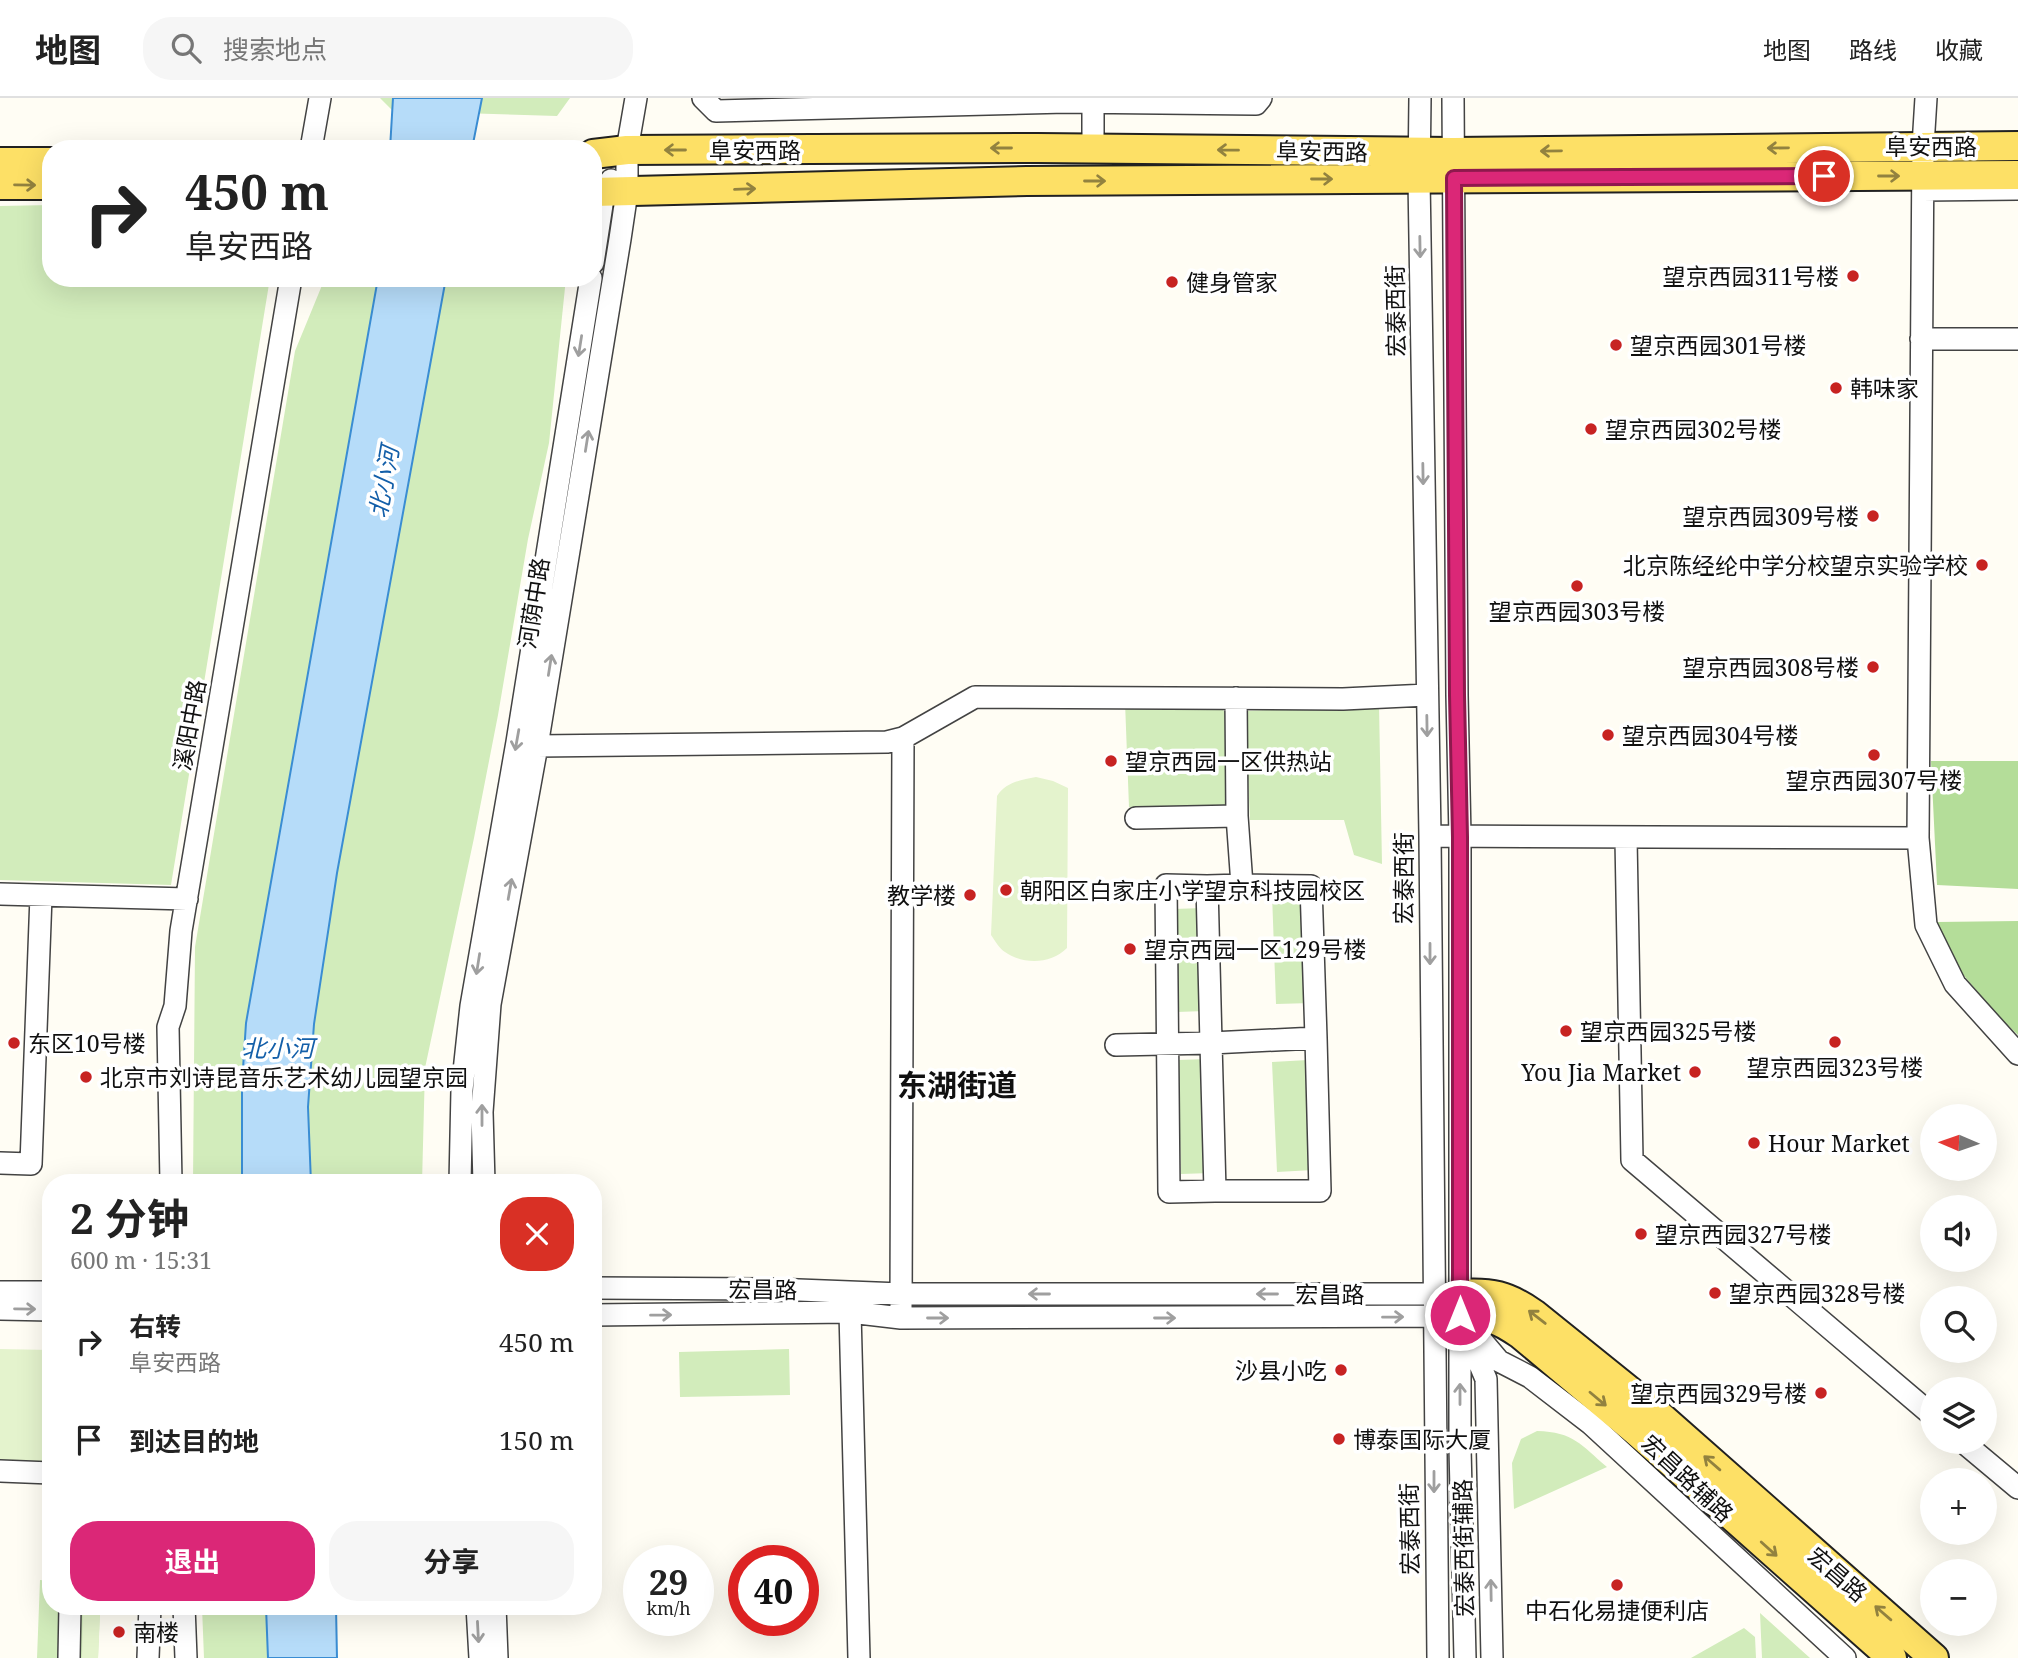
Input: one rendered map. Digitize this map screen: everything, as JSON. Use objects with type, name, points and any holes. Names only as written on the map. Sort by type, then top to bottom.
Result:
[{"type":"main road","name":"阜安西路","points":[[1453,165],[1923,146],[2018,146]]},
{"type":"main road","name":"阜安西路","points":[[602,153],[627,150],[1093,148],[1419,165]]},
{"type":"main road","points":[[0,162],[42,162]]},
{"type":"main road","name":"阜安西路","points":[[608,192],[1027,181],[1419,165],[1923,183],[2018,175]]},
{"type":"main road","points":[[0,185],[42,185]]},
{"type":"main road","name":"宏昌路","points":[[1446,1305],[1486,1293],[1502,1296],[1534,1314],[1652,1409],[1934,1658]]},
{"type":"main road","name":"宏昌路","points":[[1446,1305],[1502,1322],[1520,1334],[1636,1431],[1892,1658]]},
{"type":"street","points":[[313,140],[320,98]]},
{"type":"street","name":"河荫中路","points":[[602,220],[608,192],[627,150],[636,98]]},
{"type":"street","points":[[703,98],[716,111],[744,104],[1131,100],[1256,104],[1261,98]]},
{"type":"street","name":"宏泰西街","points":[[1420,98],[1430,836],[1446,1305],[1465,1658]]},
{"type":"street","name":"宏泰西街","points":[[1438,1658],[1460,837],[1453,98]]},
{"type":"street","points":[[1926,98],[1923,146],[1918,838],[1926,925],[1955,984],[2018,1054]]},
{"type":"street","points":[[1093,102],[1093,148]]},
{"type":"street","points":[[1923,183],[2018,189]]},
{"type":"street","name":"河荫中路","points":[[602,239],[608,192]]},
{"type":"street","name":"溪阳中路","points":[[171,1174],[168,1027],[175,1006],[187,899],[289,287]]},
{"type":"street","name":"河荫中路","points":[[460,1174],[462,1090],[471,1006],[517,742],[590,287]]},
{"type":"street","name":"河荫中路","points":[[484,1174],[482,1112],[491,1004],[537,746],[596,287]]},
{"type":"street","points":[[1921,339],[2018,339]]},
{"type":"street","points":[[537,746],[887,742],[903,738],[975,697],[1343,699],[1427,695]]},
{"type":"street","points":[[1236,698],[1237,816],[1242,886]]},
{"type":"street","points":[[901,1318],[903,738]]},
{"type":"street","points":[[1136,818],[1237,816]]},
{"type":"street","points":[[1430,836],[1626,839],[1918,838]]},
{"type":"street","points":[[1626,839],[1632,1160],[1920,1405]]},
{"type":"street","points":[[1166,885],[1242,886],[1311,886],[1320,1191],[1169,1192],[1166,885]]},
{"type":"street","points":[[1207,886],[1215,1191]]},
{"type":"street","points":[[0,894],[187,899]]},
{"type":"street","points":[[0,1163],[31,1164],[41,896]]},
{"type":"street","points":[[1116,1045],[1316,1038]]},
{"type":"street","name":"宏昌路","points":[[602,1288],[772,1289],[1446,1305]]},
{"type":"street","points":[[0,1293],[42,1292]]},
{"type":"street","name":"宏昌路","points":[[602,1315],[850,1312],[901,1318],[1446,1305]]},
{"type":"street","name":"宏泰西街辅路","points":[[1446,1305],[1486,1379],[1492,1658]]},
{"type":"street","name":"宏昌路辅路","points":[[1446,1305],[1499,1361],[1530,1377],[1591,1424],[1845,1658]]},
{"type":"street","points":[[0,1309],[42,1310]]},
{"type":"street","points":[[850,1312],[859,1658]]},
{"type":"street","points":[[1977,1454],[2018,1488]]},
{"type":"street","points":[[0,1472],[42,1474]]},
{"type":"street","points":[[69,1658],[71,1615]]},
{"type":"street","points":[[148,1658],[150,1615]]},
{"type":"street","points":[[184,1615],[186,1658]]},
{"type":"street","points":[[478,1615],[480,1658]]},
{"type":"street","points":[[495,1615],[497,1658]]},
{"type":"green space","points":[[380,98],[570,98],[557,116],[393,111]]},
{"type":"green space","points":[[42,205],[42,287],[269,287],[171,885],[0,880],[0,206]]},
{"type":"green space","points":[[321,287],[565,287],[549,443],[528,539],[474,838],[425,1068],[422,1174],[193,1174],[195,947],[295,351]]},
{"type":"green space","points":[[1125,702],[1216,703],[1225,712],[1225,808],[1129,807]]},
{"type":"green space","points":[[1379,705],[1382,864],[1354,855],[1344,820],[1250,820],[1245,711]]},
{"type":"green space","points":[[1931,761],[2018,761],[2018,889],[1937,885]]},
{"type":"green space","points":[[1036,777],[1068,788],[1067,948],[1045,960],[1029,961],[1005,952],[991,935],[997,796],[1009,785]]},
{"type":"green space","points":[[1307,892],[1312,1003],[1276,1004],[1272,894]]},
{"type":"green space","points":[[1203,908],[1205,1011],[1177,1012],[1174,909]]},
{"type":"green space","points":[[2018,921],[2018,1035],[1960,971],[1937,922]]},
{"type":"green space","points":[[1208,1059],[1211,1173],[1181,1174],[1178,1060]]},
{"type":"green space","points":[[1308,1060],[1313,1170],[1277,1172],[1272,1062]]},
{"type":"green space","points":[[0,1349],[42,1350],[42,1464],[0,1462]]},
{"type":"green space","points":[[789,1349],[790,1395],[680,1397],[679,1352]]},
{"type":"green space","points":[[1537,1431],[1569,1437],[1607,1467],[1514,1509],[1512,1463],[1521,1439]]},
{"type":"green space","points":[[40,1580],[42,1615],[100,1615],[98,1658],[37,1658]]},
{"type":"green space","points":[[1760,1613],[1810,1658],[1762,1658]]},
{"type":"green space","points":[[83,1615],[100,1615],[98,1658],[82,1658]]},
{"type":"green space","points":[[202,1615],[266,1615],[268,1658],[204,1658]]},
{"type":"green space","points":[[1744,1628],[1755,1637],[1756,1658],[1691,1658]]},
{"type":"water","points":[[393,98],[482,98],[474,140],[391,140]]},
{"type":"water","name":"北小河","points":[[376,287],[444,287],[337,873],[314,1024],[308,1107],[311,1174],[242,1174],[242,1084],[246,1023]]},
{"type":"water","points":[[266,1615],[336,1615],[337,1658],[268,1658]]},
{"type":"place","name":"望京西园311号楼","points":[[1853,276]]},
{"type":"place","name":"健身管家","points":[[1172,282]]},
{"type":"place","name":"望京西园301号楼","points":[[1616,345]]},
{"type":"place","name":"韩味家","points":[[1836,388]]},
{"type":"place","name":"望京西园302号楼","points":[[1591,429]]},
{"type":"place","name":"望京西园309号楼","points":[[1873,516]]},
{"type":"place","name":"北京陈经纶中学分校望京实验学校","points":[[1982,565]]},
{"type":"place","name":"望京西园303号楼","points":[[1577,586]]},
{"type":"place","name":"望京西园308号楼","points":[[1873,667]]},
{"type":"place","name":"望京西园304号楼","points":[[1608,735]]},
{"type":"place","name":"望京西园307号楼","points":[[1874,755]]},
{"type":"place","name":"望京西园一区供热站","points":[[1111,761]]},
{"type":"place","name":"朝阳区白家庄小学望京科技园校区","points":[[1006,890]]},
{"type":"place","name":"教学楼","points":[[970,895]]},
{"type":"place","name":"望京西园一区129号楼","points":[[1130,949]]},
{"type":"place","name":"望京西园325号楼","points":[[1566,1031]]},
{"type":"place","name":"望京西园323号楼","points":[[1835,1042]]},
{"type":"place","name":"东区10号楼","points":[[14,1043]]},
{"type":"place","name":"You Jia Market","points":[[1695,1072]]},
{"type":"place","name":"北京市刘诗昆音乐艺术幼儿园望京园","points":[[86,1077]]},
{"type":"place","name":"Hour Market","points":[[1754,1143]]},
{"type":"place","name":"望京西园327号楼","points":[[1641,1234]]},
{"type":"place","name":"望京西园328号楼","points":[[1715,1293]]},
{"type":"place","name":"沙县小吃","points":[[1341,1370]]},
{"type":"place","name":"望京西园329号楼","points":[[1821,1393]]},
{"type":"place","name":"博泰国际大厦","points":[[1339,1439]]},
{"type":"place","name":"中石化易捷便利店","points":[[1617,1585]]},
{"type":"place","name":"南楼","points":[[119,1632]]},
{"type":"district","name":"东湖街道","points":[[957,1084]]},
{"type":"route","points":[[1460,1315],[1460,837],[1454,178],[1824,176]]}]
